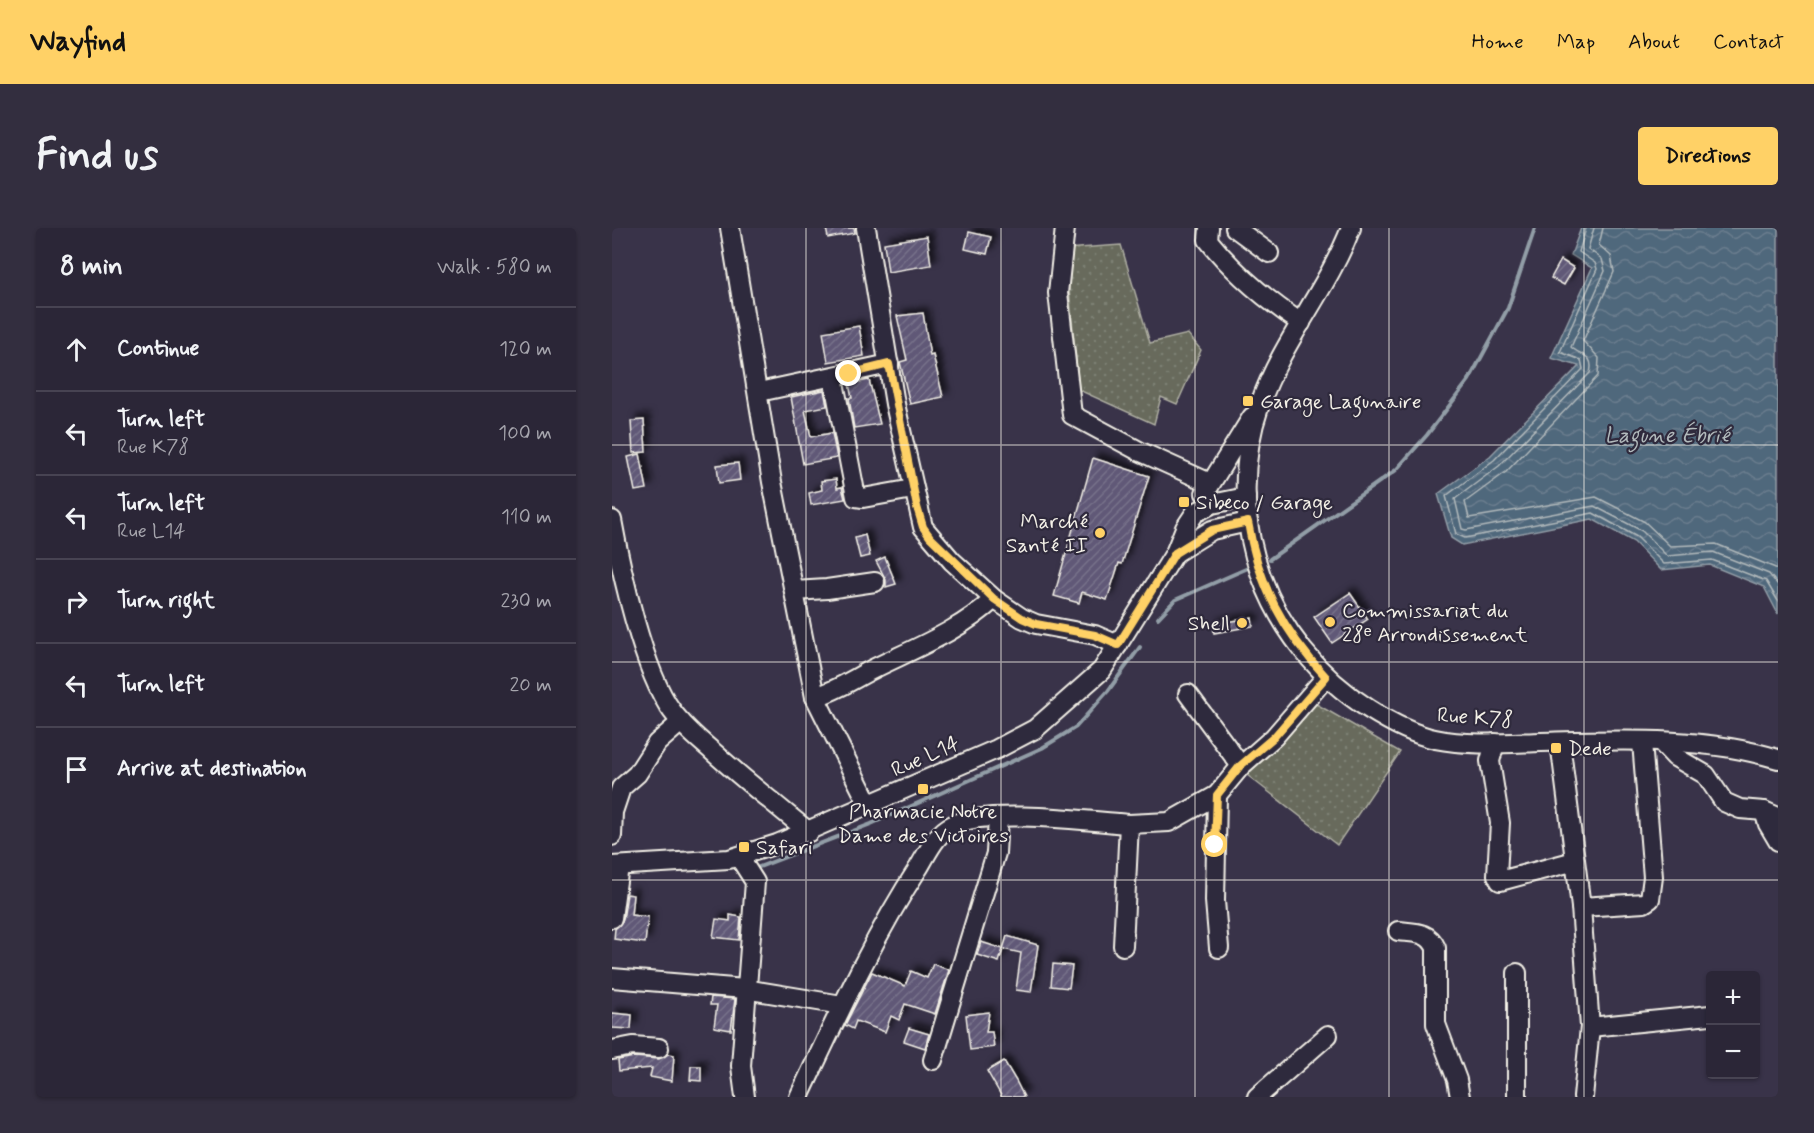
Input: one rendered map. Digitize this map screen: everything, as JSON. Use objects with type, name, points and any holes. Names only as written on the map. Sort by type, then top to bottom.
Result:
[{"type":"street","points":[[730,228],[759,392],[772,482],[814,697],[869,805]]},
{"type":"street","points":[[866,228],[889,364],[913,489],[923,527],[930,537],[994,599],[1036,624],[1095,635],[1118,645]]},
{"type":"street","points":[[1065,228],[1058,293],[1072,415],[1139,451],[1210,483]]},
{"type":"street","points":[[1209,228],[1208,240],[1231,269],[1269,302],[1301,323]]},
{"type":"street","points":[[1235,228],[1269,253]]},
{"type":"street","points":[[1260,406],[1274,368],[1332,272],[1351,228]]},
{"type":"street","points":[[759,392],[889,364]]},
{"type":"street","points":[[833,377],[856,497],[863,498],[913,489]]},
{"type":"street","name":"Rue L14","points":[[615,866],[739,857],[809,831],[997,749],[1035,729],[1094,679],[1118,645],[1175,553],[1185,528],[1210,483],[1260,406]]},
{"type":"street","name":"Rue K78","points":[[1260,406],[1247,454],[1246,497],[1253,556],[1271,603],[1298,646],[1326,677],[1362,705],[1398,726],[1434,739],[1494,743],[1661,742],[1725,746],[1778,759]]},
{"type":"street","points":[[1195,513],[1212,504],[1246,497]]},
{"type":"street","points":[[612,520],[618,557],[660,692],[681,722],[741,777],[809,831]]},
{"type":"street","name":"Rue L14","points":[[1175,553],[1212,530],[1248,522]]},
{"type":"street","points":[[794,591],[875,582]]},
{"type":"street","points":[[814,697],[841,688],[876,667],[963,624],[994,599]]},
{"type":"street","points":[[799,1097],[842,1005],[899,897],[939,834],[954,824],[978,818],[1020,817],[1129,824],[1169,822],[1217,795],[1240,766],[1274,737],[1326,677]]},
{"type":"street","points":[[1188,694],[1240,766]]},
{"type":"street","points":[[612,836],[613,812],[621,789],[637,774],[657,743],[681,722]]},
{"type":"street","points":[[1560,742],[1581,907],[1590,1027],[1582,1097]]},
{"type":"street","points":[[1581,907],[1644,903],[1650,899],[1653,877],[1642,742]]},
{"type":"street","points":[[1661,742],[1675,757],[1706,775],[1724,802],[1740,809],[1771,814],[1767,824],[1778,841]]},
{"type":"street","points":[[1494,743],[1490,761],[1500,823],[1497,875],[1500,881],[1575,861]]},
{"type":"street","points":[[1217,795],[1215,901],[1219,948]]},
{"type":"street","points":[[933,1060],[996,853],[998,818]]},
{"type":"street","points":[[1123,946],[1129,824]]},
{"type":"street","points":[[739,857],[755,882],[745,988],[741,1065],[745,1097]]},
{"type":"street","points":[[612,918],[615,866]]},
{"type":"street","points":[[1398,931],[1427,935],[1436,948],[1436,1024],[1457,1080],[1460,1097]]},
{"type":"street","points":[[1517,973],[1517,1097]]},
{"type":"street","points":[[612,978],[745,988],[842,1005]]},
{"type":"street","points":[[1590,1027],[1706,1015]]},
{"type":"street","points":[[1266,1094],[1328,1035]]},
{"type":"street","points":[[612,1050],[633,1046],[659,1048]]},
{"type":"green space","points":[[1121,245],[1150,343],[1188,334],[1201,350],[1177,404],[1161,397],[1154,424],[1079,390],[1065,249]]},
{"type":"green space","points":[[1311,701],[1400,752],[1337,845],[1247,775]]},
{"type":"water","name":"Lagune Ébrié","points":[[1581,228],[1778,228],[1778,614],[1764,587],[1710,565],[1661,570],[1634,542],[1592,519],[1462,545],[1451,538],[1438,494],[1490,456],[1579,366],[1551,358],[1592,268],[1571,255]]},
{"type":"building","points":[[826,228],[854,228],[855,233],[828,238]]},
{"type":"building","points":[[969,232],[991,237],[987,254],[965,249]]},
{"type":"building","points":[[927,236],[931,265],[888,272],[884,243]]},
{"type":"building","points":[[1561,260],[1574,268],[1564,285],[1551,278]]},
{"type":"building","points":[[923,313],[930,356],[933,355],[943,397],[910,404],[900,362],[907,360],[897,316]]},
{"type":"building","points":[[859,326],[864,356],[828,362],[823,332]]},
{"type":"building","points":[[869,380],[880,424],[854,428],[849,384]]},
{"type":"building","points":[[824,390],[827,406],[805,410],[811,437],[832,433],[837,458],[803,464],[791,397]]},
{"type":"building","points":[[644,420],[646,452],[633,453],[631,421]]},
{"type":"building","points":[[640,454],[647,489],[635,491],[628,457]]},
{"type":"building","points":[[1093,458],[1149,476],[1122,564],[1119,563],[1107,600],[1082,592],[1079,603],[1054,596]]},
{"type":"building","points":[[738,463],[740,480],[719,483],[717,465]]},
{"type":"building","points":[[836,479],[837,488],[842,487],[845,499],[811,505],[809,493],[822,490],[821,481]]},
{"type":"building","points":[[865,535],[870,556],[860,558],[855,538]]},
{"type":"building","points":[[885,557],[896,584],[886,587],[886,580],[876,561]]},
{"type":"building","points":[[1350,593],[1368,619],[1332,643],[1314,617]]},
{"type":"building","points":[[1252,618],[1253,626],[1214,633],[1213,624]]},
{"type":"building","points":[[627,894],[633,895],[631,915],[648,917],[645,943],[614,939],[615,929],[623,920]]},
{"type":"building","points":[[730,915],[741,917],[739,940],[713,937],[716,919],[730,921]]},
{"type":"building","points":[[1007,936],[1038,945],[1031,992],[1016,990],[1021,953],[1003,949]]},
{"type":"building","points":[[981,942],[1003,949],[999,962],[977,955]]},
{"type":"building","points":[[933,964],[949,970],[935,1014],[905,1004],[899,1020],[891,1016],[885,1032],[856,1021],[853,1029],[845,1025],[872,972],[905,986],[911,971],[927,978]]},
{"type":"building","points":[[1053,964],[1072,966],[1069,988],[1051,986]]},
{"type":"building","points":[[711,997],[735,999],[731,1030],[714,1027],[717,1005],[710,1005]]},
{"type":"building","points":[[989,1012],[986,1032],[992,1032],[994,1047],[970,1050],[966,1015]]},
{"type":"building","points":[[612,1013],[632,1015],[631,1029],[612,1028]]},
{"type":"building","points":[[909,1028],[929,1034],[925,1048],[904,1041]]},
{"type":"building","points":[[668,1054],[674,1055],[672,1081],[650,1077],[652,1068],[619,1071],[618,1060],[634,1057],[659,1059]]},
{"type":"building","points":[[1004,1061],[1024,1097],[1002,1097],[987,1071]]},
{"type":"building","points":[[691,1066],[701,1066],[701,1081],[690,1080]]},
{"type":"waterway","points":[[1270,559],[1396,470],[1427,435],[1469,380],[1508,308],[1535,228]]},
{"type":"waterway","points":[[1158,618],[1175,600],[1248,568]]},
{"type":"waterway","points":[[754,869],[871,824],[1042,748],[1076,727],[1108,691],[1140,647]]},
{"type":"place","name":"Garage Lagunaire","points":[[1248,401]]},
{"type":"place","name":"Sibeco / Garage","points":[[1184,502]]},
{"type":"place","name":"Marché Santé II","points":[[1100,533]]},
{"type":"place","name":"Commissariat du 28ᵉ Arrondissement","points":[[1330,622]]},
{"type":"place","name":"Shell","points":[[1242,623]]},
{"type":"place","name":"Dede","points":[[1556,748]]},
{"type":"place","name":"Pharmacie Notre Dame des Victoires","points":[[923,789]]},
{"type":"place","name":"Safari","points":[[744,847]]},
{"type":"route","points":[[849,374],[889,364],[906,458],[923,527],[952,561],[994,599],[1022,618],[1036,624],[1095,635],[1118,645],[1175,553],[1200,535],[1220,527],[1248,522],[1253,556],[1271,603],[1286,630],[1326,677],[1274,737],[1240,766],[1217,795],[1215,845]]}]
